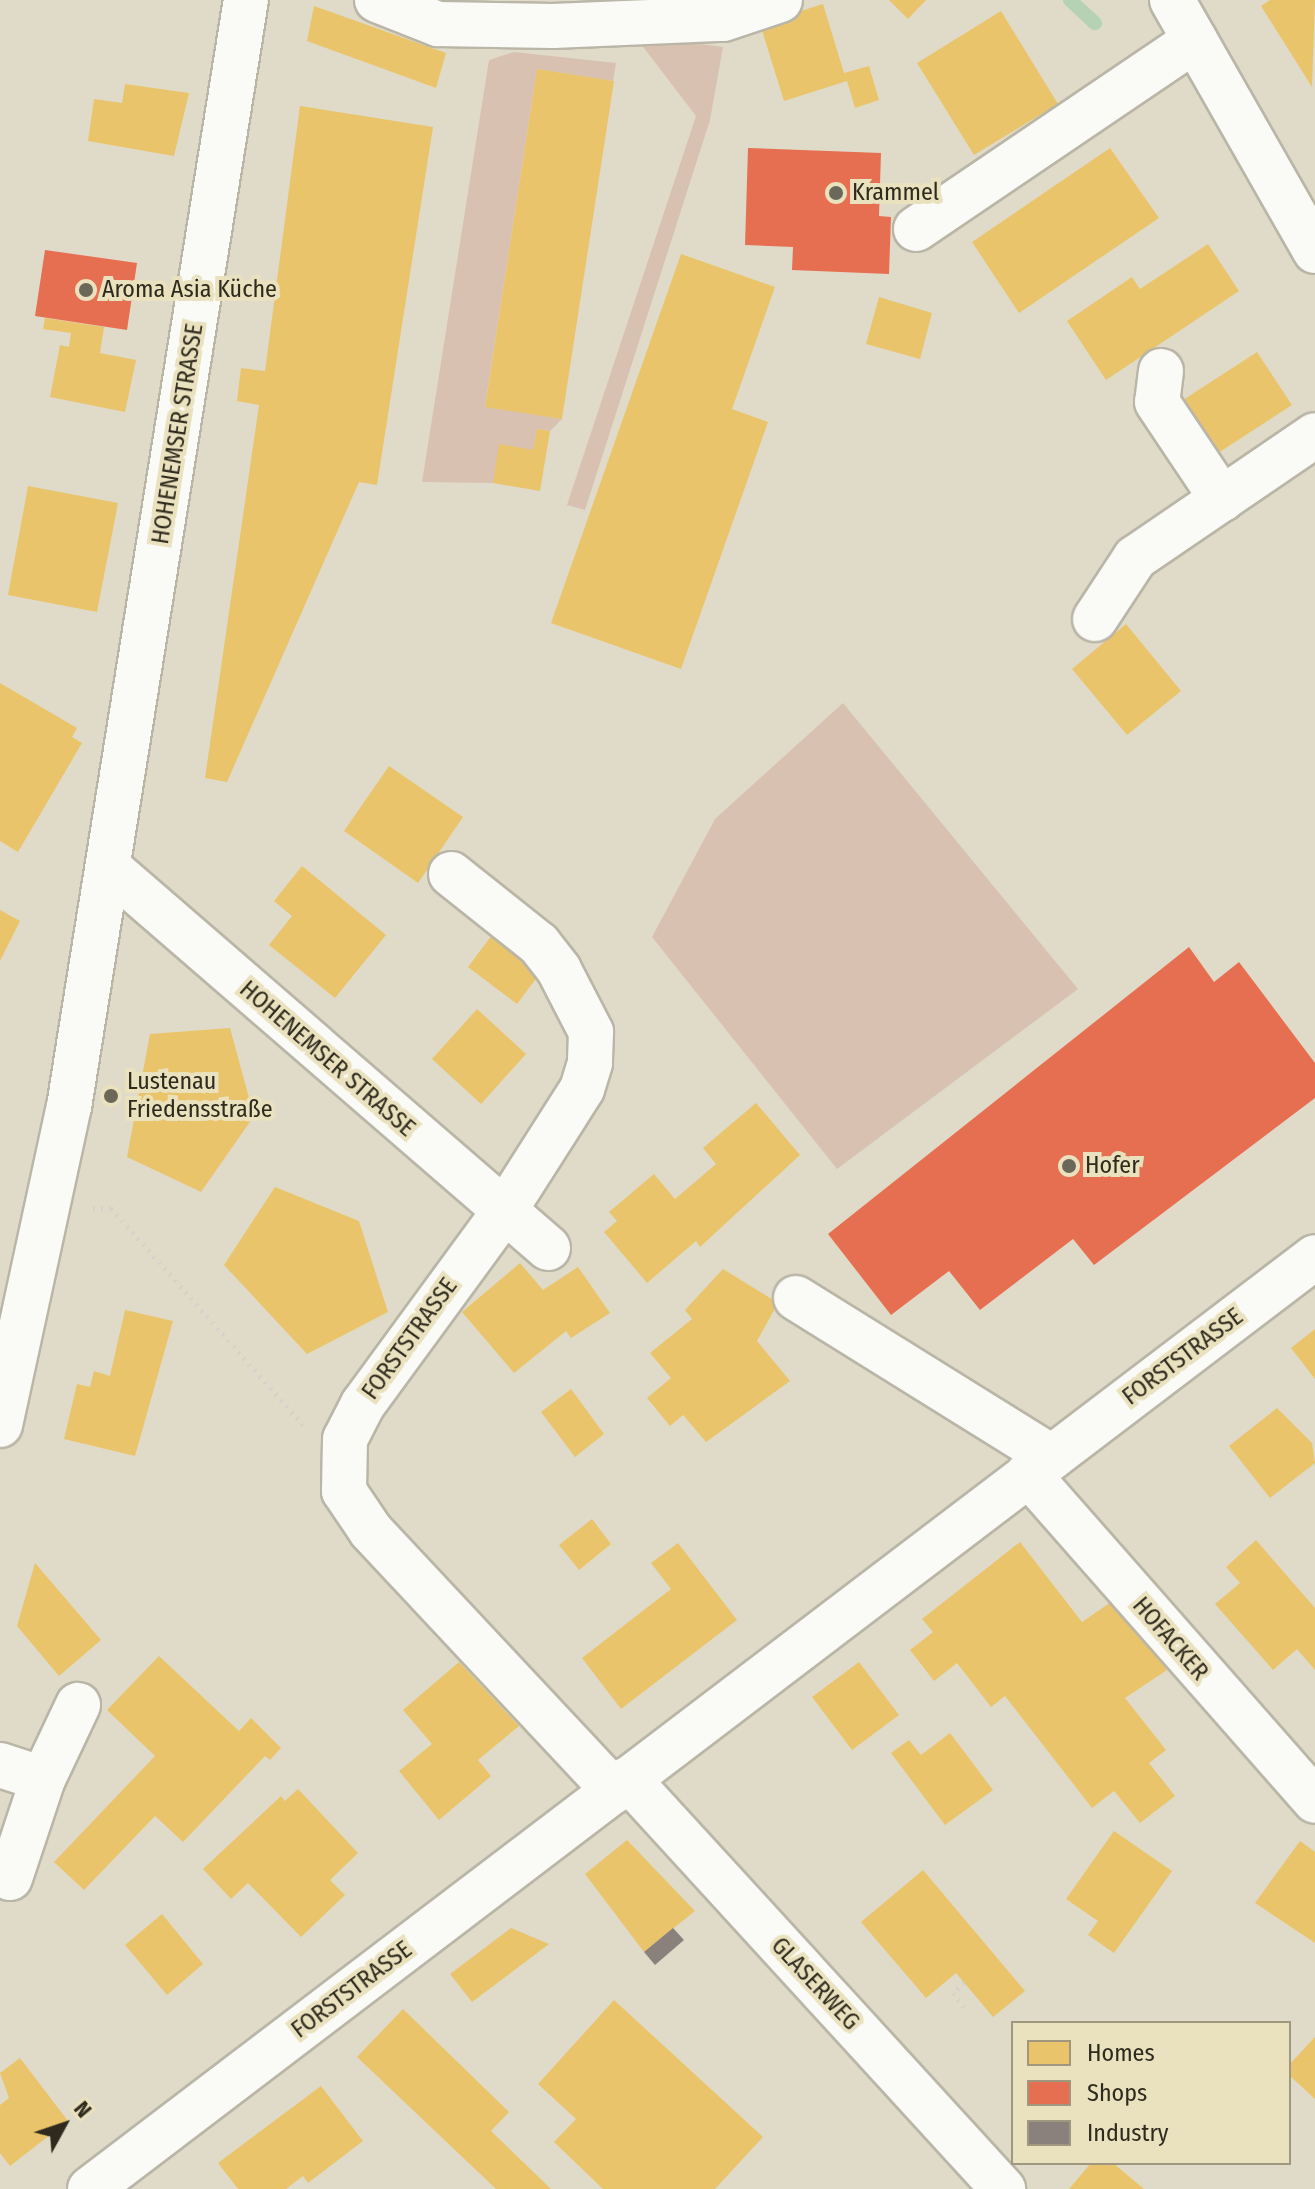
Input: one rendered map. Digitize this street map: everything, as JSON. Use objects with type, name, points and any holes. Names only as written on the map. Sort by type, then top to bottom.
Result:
[{"type":"street","name":"HOHENEMSER STRASSE","points":[[0,1425],[8,1350],[51,1200],[108,867],[246,0]]},
{"type":"street","points":[[377,0],[438,24],[553,26],[723,19],[780,0]]},
{"type":"street","points":[[916,229],[1184,12],[1315,251]]},
{"type":"street","points":[[1161,371],[1157,402],[1222,499]]},
{"type":"street","points":[[1095,619],[1135,558],[1315,435]]},
{"type":"street","name":"HOHENEMSER STRASSE","points":[[108,867],[503,1213],[548,1248]]},
{"type":"street","name":"FORSTSTRASSE","points":[[340,1467],[363,1404],[503,1213],[582,1089],[591,1032],[578,999],[539,944],[451,874]]},
{"type":"street","name":"FORSTSTRASSE","points":[[90,2189],[1315,1257]]},
{"type":"street","points":[[796,1298],[1040,1466]]},
{"type":"street","name":"HOFACKER","points":[[1040,1466],[1315,1801]]},
{"type":"street","points":[[340,1467],[344,1491],[371,1531],[621,1785]]},
{"type":"street","points":[[10,1878],[43,1779],[78,1705]]},
{"type":"street","points":[[0,1765],[43,1779]]},
{"type":"street","name":"GLASERWEG","points":[[621,1785],[1003,2189]]},
{"type":"path","points":[[51,1200],[111,1208],[340,1467]]},
{"type":"path","points":[[964,1982],[953,1993],[967,2011]]},
{"type":"shaded area","points":[[634,35],[723,47],[710,120],[585,510],[567,505],[696,116]]},
{"type":"shaded area","points":[[514,52],[616,63],[613,81],[537,69],[485,406],[562,419],[550,431],[537,429],[533,450],[493,483],[422,482],[489,60]]},
{"type":"shaded area","points":[[843,703],[1078,989],[837,1169],[652,937],[715,819]]},
{"type":"building: Homes","points":[[889,0],[926,0],[908,19]]},
{"type":"building: Homes","points":[[1270,0],[1315,0],[1312,87],[1261,6]]},
{"type":"building: Homes","points":[[823,4],[844,73],[869,66],[879,100],[855,108],[847,81],[784,101],[760,24]]},
{"type":"building: Homes","points":[[314,6],[446,53],[436,88],[307,41]]},
{"type":"building: Homes","points":[[1001,11],[1058,104],[974,155],[917,63]]},
{"type":"building: Homes","points":[[537,69],[614,81],[562,419],[485,407]]},
{"type":"building: Homes","points":[[125,84],[189,93],[174,156],[88,141],[94,99],[122,103]]},
{"type":"building: Homes","points":[[300,106],[433,127],[377,485],[359,482],[227,782],[205,778],[259,405],[237,401],[241,368],[265,371]]},
{"type":"building: Homes","points":[[1110,148],[1159,218],[1019,313],[972,242]]},
{"type":"building: Homes","points":[[1208,244],[1239,291],[1106,380],[1067,321],[1132,277],[1140,289]]},
{"type":"building: Homes","points":[[681,254],[775,287],[732,409],[768,422],[681,669],[551,623]]},
{"type":"building: Homes","points":[[879,297],[932,313],[920,359],[866,344]]},
{"type":"building: Homes","points":[[45,318],[104,327],[100,353],[136,360],[125,412],[50,397],[60,345],[69,347],[71,333],[43,329]]},
{"type":"building: Homes","points":[[1257,352],[1292,405],[1215,455],[1180,402]]},
{"type":"building: Homes","points":[[537,429],[550,431],[540,491],[493,483],[499,444],[533,450]]},
{"type":"building: Homes","points":[[28,486],[118,503],[97,612],[8,595]]},
{"type":"building: Homes","points":[[1126,624],[1181,691],[1127,735],[1072,669]]},
{"type":"building: Homes","points":[[0,683],[77,728],[72,737],[82,743],[18,852],[0,841]]},
{"type":"building: Homes","points":[[389,766],[463,817],[418,883],[344,831]]},
{"type":"building: Homes","points":[[302,866],[386,935],[335,998],[269,945],[292,916],[274,901]]},
{"type":"building: Homes","points":[[0,910],[20,921],[0,961]]},
{"type":"building: Homes","points":[[498,927],[547,964],[517,1004],[468,967]]},
{"type":"building: Homes","points":[[477,1009],[526,1054],[481,1104],[432,1059]]},
{"type":"building: Homes","points":[[230,1028],[254,1116],[201,1192],[127,1157],[150,1034]]},
{"type":"building: Homes","points":[[756,1103],[800,1155],[700,1247],[696,1241],[647,1283],[604,1232],[617,1221],[609,1212],[654,1174],[675,1199],[716,1164],[703,1148]]},
{"type":"building: Homes","points":[[275,1187],[359,1221],[388,1312],[307,1354],[224,1265]]},
{"type":"building: Homes","points":[[520,1263],[543,1290],[578,1267],[610,1313],[571,1338],[566,1331],[514,1373],[462,1312]]},
{"type":"building: Homes","points":[[723,1269],[778,1303],[757,1341],[790,1381],[706,1442],[683,1415],[670,1426],[647,1398],[671,1378],[650,1353],[692,1319],[685,1310]]},
{"type":"building: Homes","points":[[125,1310],[173,1321],[135,1456],[64,1439],[77,1384],[90,1387],[94,1371],[110,1376]]},
{"type":"building: Homes","points":[[1315,1329],[1315,1379],[1291,1348]]},
{"type":"building: Homes","points":[[571,1389],[604,1434],[575,1457],[541,1412]]},
{"type":"building: Homes","points":[[1277,1408],[1312,1443],[1315,1463],[1270,1498],[1229,1446]]},
{"type":"building: Homes","points":[[592,1519],[611,1544],[579,1570],[559,1545]]},
{"type":"building: Homes","points":[[1256,1540],[1315,1608],[1315,1670],[1297,1649],[1273,1670],[1215,1604],[1240,1583],[1226,1567]]},
{"type":"building: Homes","points":[[1020,1542],[1082,1622],[1120,1596],[1167,1670],[1125,1698],[1166,1750],[1149,1763],[1175,1796],[1140,1823],[1114,1791],[1092,1808],[1005,1696],[991,1707],[957,1663],[934,1681],[910,1650],[933,1632],[922,1619]]},
{"type":"building: Homes","points":[[678,1543],[737,1620],[621,1709],[582,1658],[671,1589],[651,1563]]},
{"type":"building: Homes","points":[[35,1563],[101,1640],[59,1676],[17,1626]]},
{"type":"building: Homes","points":[[159,1656],[239,1731],[251,1718],[281,1748],[270,1760],[265,1756],[183,1842],[155,1816],[84,1890],[54,1862],[155,1756],[107,1710]]},
{"type":"building: Homes","points":[[459,1662],[519,1726],[478,1760],[491,1776],[439,1820],[399,1771],[432,1744],[403,1710]]},
{"type":"building: Homes","points":[[859,1662],[899,1715],[852,1750],[812,1697]]},
{"type":"building: Homes","points":[[950,1733],[993,1790],[945,1825],[891,1753],[909,1740],[921,1755]]},
{"type":"building: Homes","points":[[298,1789],[358,1853],[330,1880],[345,1895],[301,1937],[248,1883],[231,1899],[203,1869],[281,1796],[285,1801]]},
{"type":"building: Homes","points":[[1114,1831],[1172,1871],[1114,1953],[1088,1935],[1098,1921],[1066,1899]]},
{"type":"building: Homes","points":[[627,1840],[695,1911],[644,1952],[585,1874]]},
{"type":"building: Homes","points":[[1300,1841],[1315,1852],[1315,1943],[1255,1903]]},
{"type":"building: Homes","points":[[923,1870],[1025,1991],[993,2017],[956,1973],[926,1998],[861,1922]]},
{"type":"building: Homes","points":[[162,1914],[203,1964],[167,1995],[125,1945]]},
{"type":"building: Homes","points":[[511,1928],[549,1944],[472,2002],[450,1974]]},
{"type":"building: Homes","points":[[614,2000],[763,2137],[715,2189],[603,2189],[554,2142],[576,2119],[538,2084]]},
{"type":"building: Homes","points":[[403,2009],[509,2112],[491,2131],[551,2189],[496,2189],[357,2057]]},
{"type":"building: Homes","points":[[1315,2037],[1315,2099],[1291,2077],[1291,2063]]},
{"type":"building: Homes","points":[[20,2058],[68,2121],[10,2166],[0,2153],[0,2105],[9,2098],[0,2073]]},
{"type":"building: Homes","points":[[321,2086],[363,2141],[308,2183],[303,2176],[286,2189],[238,2189],[218,2163]]},
{"type":"building: Homes","points":[[1089,2165],[1115,2165],[1144,2189],[1069,2189]]},
{"type":"building: Shops","points":[[748,148],[881,153],[879,216],[891,217],[889,274],[792,270],[793,247],[745,245]]},
{"type":"building: Shops","name":"Aroma Asia Küche","points":[[45,250],[137,263],[127,330],[35,316]]},
{"type":"building: Shops","name":"Hofer","points":[[1189,947],[1214,982],[1239,962],[1315,1063],[1315,1098],[1094,1265],[1073,1239],[980,1310],[949,1271],[891,1315],[828,1234]]},
{"type":"building: Industry","points":[[673,1928],[684,1940],[655,1965],[644,1952]]},
{"type":"waterway","points":[[1070,0],[1095,23]]},
{"type":"place","name":"Krammel","points":[[836,193]]},
{"type":"place","name":"Aroma Asia Küche","points":[[86,290]]},
{"type":"place","name":"Lustenau Friedensstraße","points":[[111,1096]]},
{"type":"place","name":"Hofer","points":[[1069,1166]]}]
